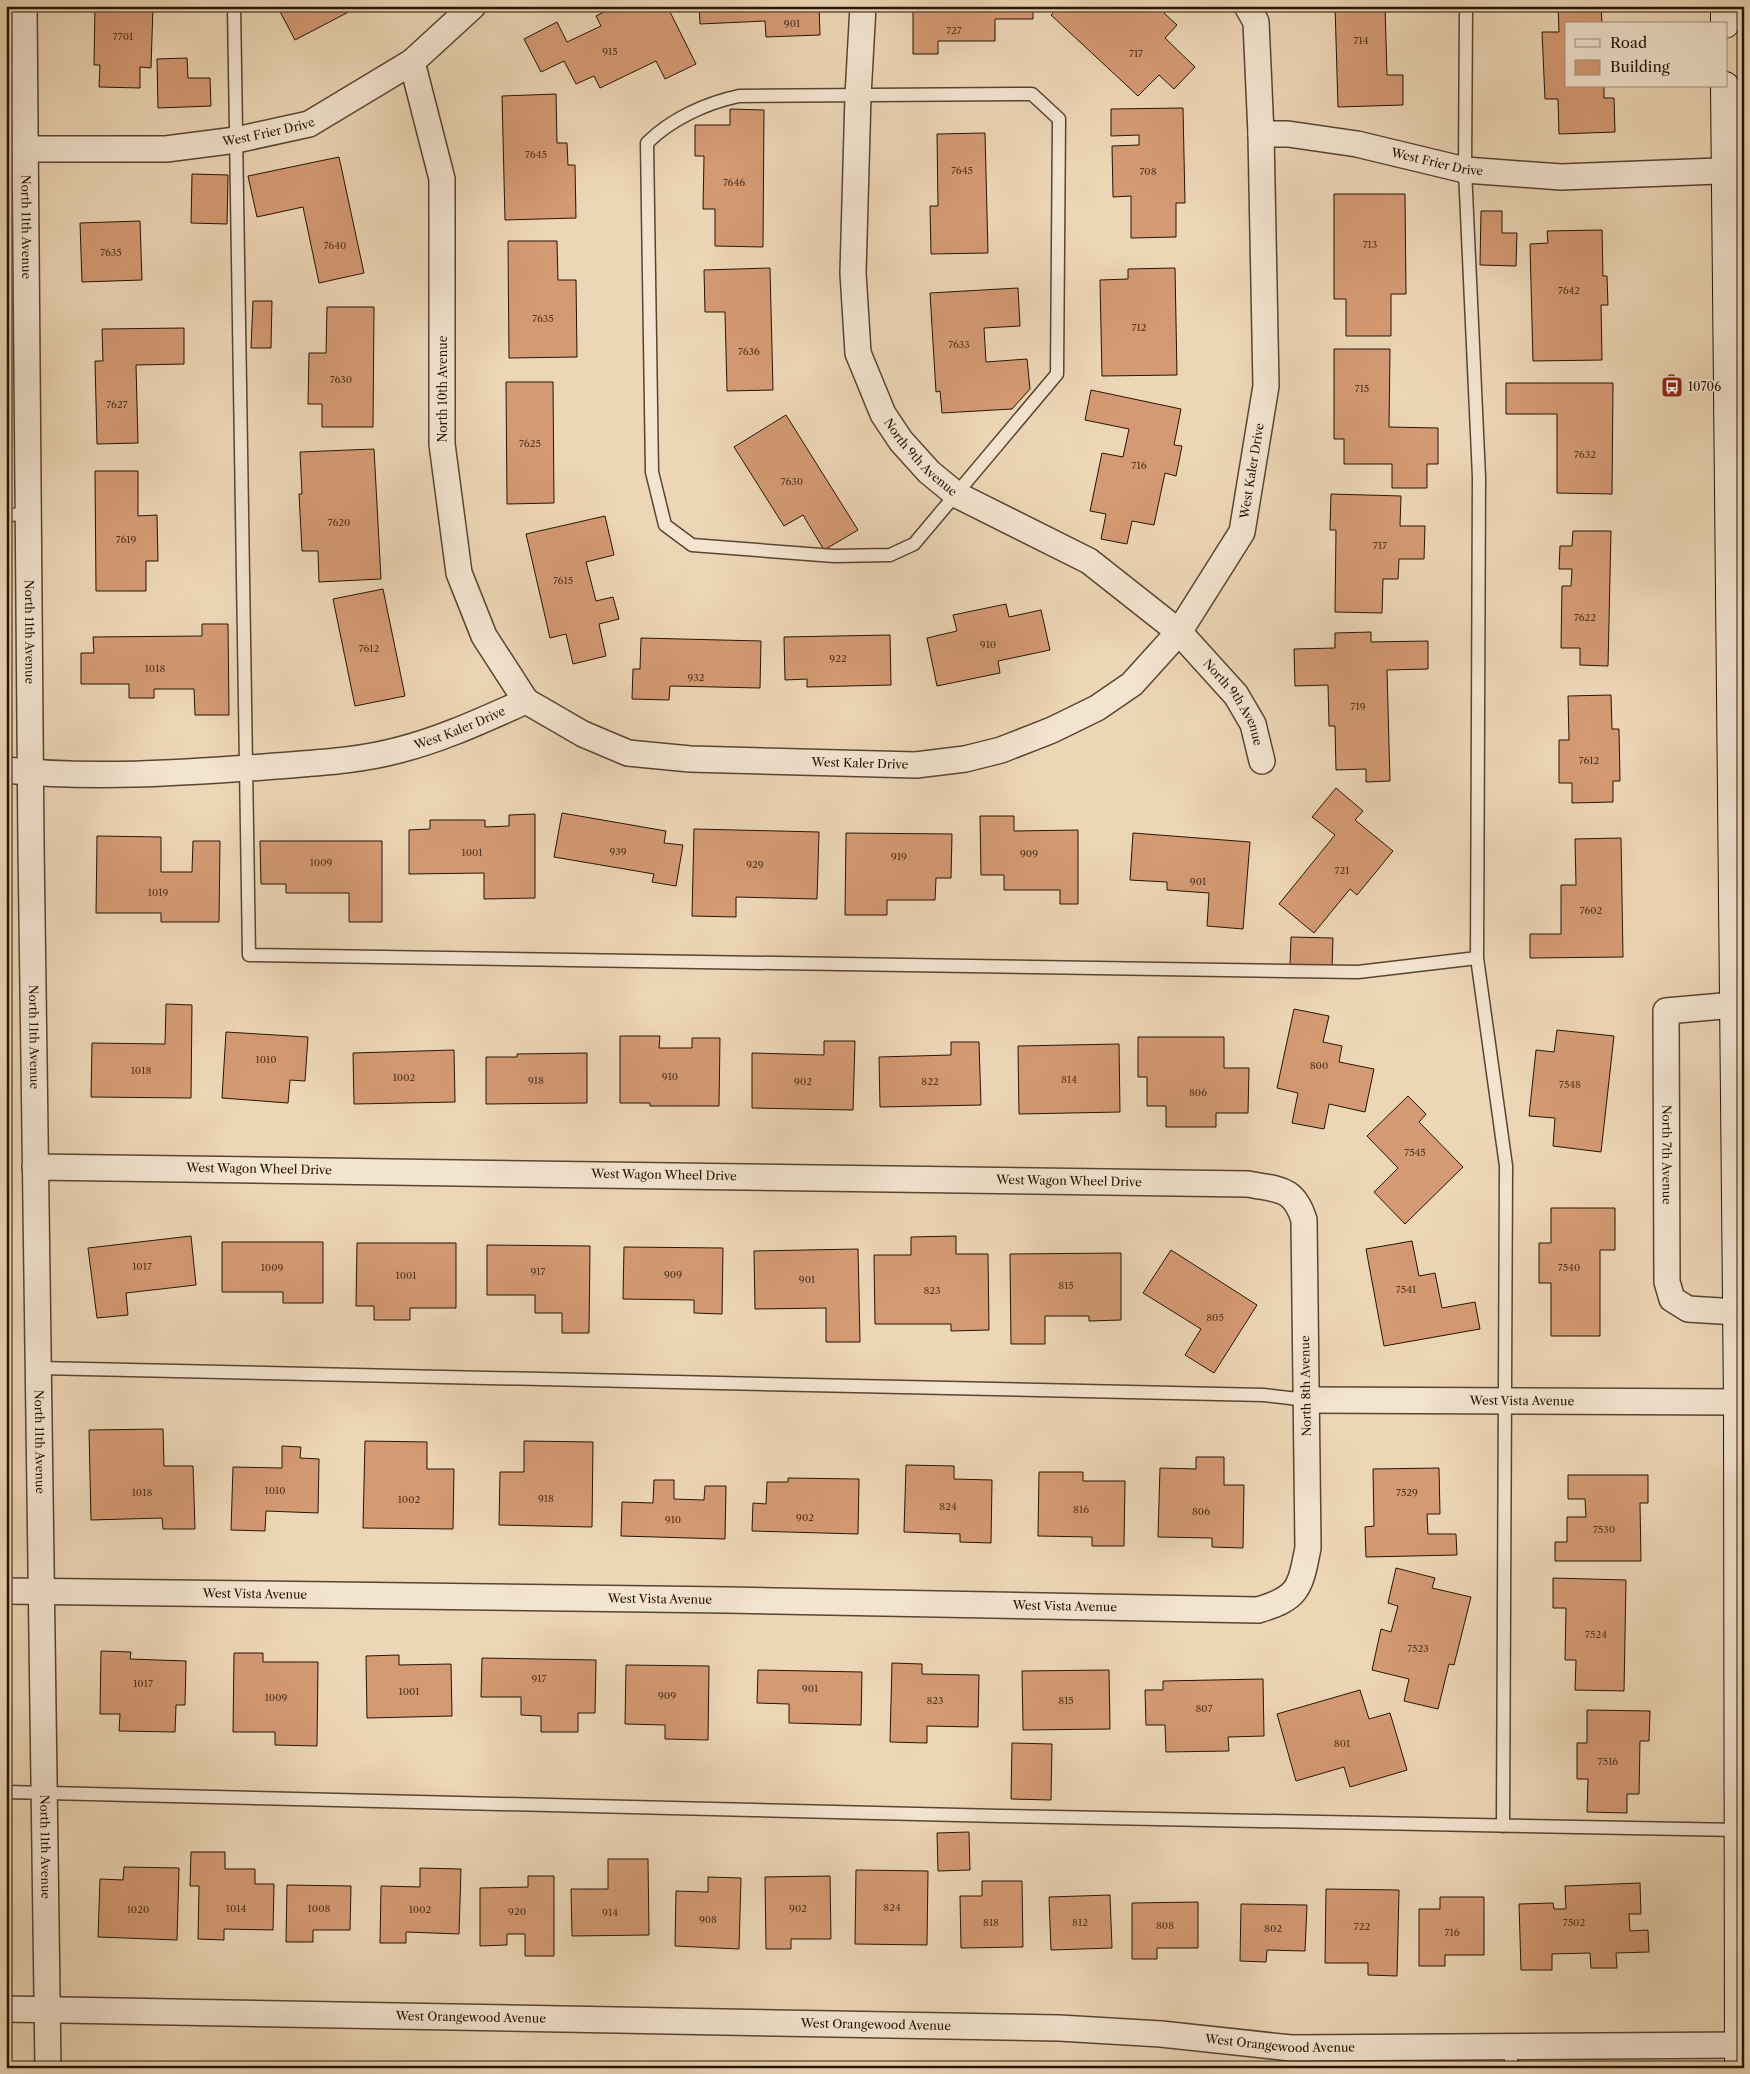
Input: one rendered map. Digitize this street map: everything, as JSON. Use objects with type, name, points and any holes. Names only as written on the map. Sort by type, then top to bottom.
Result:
[{"type":"main road","points":[[1725,6],[1725,22]]},
{"type":"main road","points":[[1725,88],[1735,170],[1738,811],[1734,1005],[1740,1210],[1737,1312],[1740,1631],[1738,1830],[1740,2052]]},
{"type":"street","name":"North 11th Avenue","points":[[24,6],[15,112],[25,149],[17,312],[17,514],[31,772],[48,2068]]},
{"type":"street","name":"West Frier Drive","points":[[25,149],[166,149],[236,140],[309,124],[412,62],[474,6]]},
{"type":"street","name":"North 9th Avenue","points":[[863,6],[858,96],[853,273],[858,353],[883,414],[900,441],[929,472],[957,495],[1089,561],[1179,632],[1236,695],[1253,724],[1262,761]]},
{"type":"street","points":[[1247,6],[1256,22],[1261,134]]},
{"type":"street","name":"North 10th Avenue","points":[[412,62],[442,179],[442,444],[459,574],[484,636],[526,701]]},
{"type":"street","name":"West Frier Drive","points":[[1261,134],[1288,134],[1357,144],[1465,170],[1561,177],[1735,170]]},
{"type":"street","name":"West Kaler Drive","points":[[6,770],[168,774],[337,761],[399,750],[464,729],[526,701],[583,734],[628,753],[690,759],[916,765],[965,759],[1001,750],[1052,730],[1097,708],[1132,684],[1179,632],[1242,532],[1266,386],[1261,134]]},
{"type":"street","name":"North 7th Avenue","points":[[1734,1005],[1666,1011],[1667,1282],[1672,1299],[1688,1310],[1737,1312]]},
{"type":"street","name":"West Wagon Wheel Drive","points":[[35,1167],[1238,1184],[1275,1189],[1290,1194]]},
{"type":"street","name":"North 8th Avenue","points":[[1290,1194],[1299,1203],[1304,1220],[1308,1548],[1302,1581]]},
{"type":"street","name":"West Vista Avenue","points":[[1307,1400],[1738,1402]]},
{"type":"street","name":"West Vista Avenue","points":[[6,1591],[727,1600],[1258,1610],[1286,1601],[1302,1581]]},
{"type":"street","name":"West Orangewood Avenue","points":[[6,2008],[1058,2028],[1161,2034],[1292,2058],[1511,2057],[1740,2052]]},
{"type":"lane","points":[[234,6],[249,955],[1358,972],[1477,958]]},
{"type":"lane","points":[[1466,6],[1465,170],[1479,477],[1477,958],[1506,1166],[1503,1826]]},
{"type":"lane","points":[[1032,94],[1059,119],[1057,374],[914,544],[890,555],[834,556],[692,545],[665,524],[652,472],[647,143],[663,127],[718,101],[739,96],[858,96],[1032,94]]},
{"type":"lane","points":[[38,1368],[1264,1395],[1307,1400]]},
{"type":"lane","points":[[6,1792],[1738,1830]]},
{"type":"building","points":[[95,6],[153,6],[151,68],[140,67],[140,88],[99,87],[100,65],[94,65]]},
{"type":"building","points":[[277,6],[360,6],[295,40]]},
{"type":"building","points":[[616,6],[667,6],[696,64],[665,79],[656,61],[600,88],[594,76],[576,84],[564,61],[541,72],[524,39],[557,22],[567,42],[601,26],[596,16]]},
{"type":"building","points":[[699,6],[819,6],[820,35],[766,37],[765,21],[700,24]]},
{"type":"building","points":[[913,6],[1033,6],[1033,19],[995,19],[995,41],[938,41],[938,54],[913,54]]},
{"type":"building","points":[[1059,6],[1171,6],[1164,13],[1177,25],[1165,38],[1195,67],[1174,89],[1159,75],[1138,96],[1051,15]]},
{"type":"building","points":[[1335,6],[1385,6],[1387,75],[1403,75],[1403,105],[1338,107]]},
{"type":"building","points":[[1558,6],[1601,6],[1602,22],[1565,22],[1565,88],[1604,88],[1604,98],[1614,98],[1615,132],[1559,134],[1558,99],[1545,99],[1542,32],[1559,32]]},
{"type":"building","points":[[187,58],[188,78],[210,78],[211,106],[158,108],[157,59]]},
{"type":"building","points":[[556,94],[557,143],[567,143],[568,165],[575,165],[576,218],[505,220],[502,96]]},
{"type":"building","points":[[1183,108],[1185,203],[1176,203],[1176,237],[1131,238],[1131,196],[1113,197],[1112,146],[1139,145],[1139,135],[1111,136],[1111,109]]},
{"type":"building","points":[[730,109],[764,110],[763,247],[715,246],[715,209],[703,209],[704,156],[695,156],[695,125],[730,125]]},
{"type":"building","points":[[985,133],[988,253],[931,254],[930,206],[938,206],[937,134]]},
{"type":"building","points":[[339,157],[364,273],[319,283],[303,207],[257,217],[248,176]]},
{"type":"building","points":[[192,174],[228,175],[227,224],[191,223]]},
{"type":"building","points":[[1334,194],[1405,194],[1406,294],[1391,294],[1391,336],[1346,336],[1346,299],[1334,299]]},
{"type":"building","points":[[1481,211],[1502,211],[1502,233],[1517,233],[1516,266],[1480,265]]},
{"type":"building","points":[[140,221],[142,280],[82,282],[80,223]]},
{"type":"building","points":[[1602,230],[1603,276],[1607,276],[1608,305],[1601,305],[1602,360],[1533,361],[1530,244],[1548,243],[1547,231]]},
{"type":"building","points":[[508,241],[557,241],[558,280],[576,280],[577,357],[509,358]]},
{"type":"building","points":[[770,268],[773,390],[727,391],[725,312],[705,312],[704,270]]},
{"type":"building","points":[[1175,268],[1177,375],[1102,376],[1100,280],[1128,279],[1128,269]]},
{"type":"building","points":[[1018,288],[1020,326],[984,328],[986,362],[1027,359],[1030,389],[1012,409],[942,413],[940,391],[936,392],[930,293]]},
{"type":"building","points":[[253,301],[272,301],[271,348],[251,348]]},
{"type":"building","points":[[327,307],[374,307],[373,427],[322,427],[322,404],[308,404],[309,353],[326,353]]},
{"type":"building","points":[[184,328],[184,364],[136,365],[138,443],[97,444],[95,361],[103,361],[102,329]]},
{"type":"building","points":[[1334,349],[1390,349],[1389,427],[1438,428],[1438,464],[1427,464],[1427,488],[1392,488],[1392,464],[1344,464],[1344,439],[1334,439]]},
{"type":"building","points":[[1669,375],[1674,375],[1674,391],[1669,391]]},
{"type":"building","points":[[506,382],[553,382],[554,503],[507,504]]},
{"type":"building","points":[[1506,383],[1613,383],[1612,494],[1557,493],[1557,414],[1506,414]]},
{"type":"building","points":[[1091,390],[1181,409],[1174,445],[1182,446],[1176,476],[1165,473],[1154,525],[1132,521],[1127,544],[1101,539],[1106,514],[1090,511],[1102,453],[1123,457],[1129,429],[1085,420]]},
{"type":"building","points":[[786,415],[858,530],[824,550],[803,515],[784,526],[734,447]]},
{"type":"building","points":[[374,449],[381,579],[319,582],[318,551],[302,551],[299,494],[302,494],[300,452]]},
{"type":"building","points":[[95,471],[138,471],[138,516],[157,515],[158,561],[146,561],[146,591],[96,591]]},
{"type":"building","points":[[1331,494],[1401,496],[1400,526],[1425,526],[1424,559],[1399,559],[1398,579],[1383,579],[1382,613],[1335,612],[1336,530],[1330,530]]},
{"type":"building","points":[[605,516],[614,555],[586,562],[596,601],[613,597],[619,619],[599,624],[606,656],[573,664],[566,634],[550,638],[526,534]]},
{"type":"building","points":[[1573,531],[1611,531],[1608,666],[1580,665],[1580,648],[1561,648],[1562,586],[1571,586],[1572,569],[1559,569],[1560,546],[1572,546]]},
{"type":"building","points":[[383,589],[405,696],[355,706],[333,599]]},
{"type":"building","points":[[1006,604],[1009,617],[1041,610],[1050,650],[998,661],[1000,673],[937,686],[927,638],[957,631],[953,615]]},
{"type":"building","points":[[202,624],[228,624],[229,715],[195,715],[194,689],[154,689],[154,698],[129,698],[129,684],[81,684],[81,653],[94,653],[93,637],[202,636]]},
{"type":"building","points":[[1371,632],[1371,642],[1428,641],[1428,669],[1387,670],[1390,781],[1366,782],[1366,769],[1336,770],[1335,726],[1329,726],[1328,685],[1295,686],[1294,649],[1335,648],[1335,633]]},
{"type":"building","points":[[890,635],[891,685],[807,687],[807,679],[785,680],[784,637]]},
{"type":"building","points":[[641,638],[761,641],[760,688],[670,686],[669,700],[632,699],[633,669],[640,669]]},
{"type":"building","points":[[1611,695],[1612,729],[1619,729],[1620,781],[1613,781],[1613,802],[1572,803],[1572,783],[1559,783],[1559,740],[1569,740],[1568,696]]},
{"type":"building","points":[[1336,788],[1363,811],[1355,820],[1393,851],[1357,895],[1350,889],[1314,933],[1279,904],[1335,835],[1312,817]]},
{"type":"building","points":[[562,813],[666,831],[664,843],[683,845],[676,886],[652,882],[654,874],[554,857]]},
{"type":"building","points":[[535,814],[535,898],[484,899],[484,873],[409,874],[409,830],[430,829],[430,820],[485,820],[485,827],[509,826],[509,815]]},
{"type":"building","points":[[980,816],[1014,816],[1014,831],[1078,830],[1078,904],[1060,904],[1060,890],[1004,890],[1004,875],[981,875]]},
{"type":"building","points":[[694,829],[819,832],[817,899],[736,897],[736,917],[692,916]]},
{"type":"building","points":[[846,833],[952,834],[951,878],[936,878],[935,900],[887,900],[887,915],[845,915]]},
{"type":"building","points":[[1133,833],[1250,842],[1243,929],[1207,926],[1209,893],[1167,890],[1167,882],[1130,880]]},
{"type":"building","points":[[97,836],[161,837],[161,872],[192,872],[193,841],[220,841],[219,922],[161,922],[161,913],[96,913]]},
{"type":"building","points":[[1621,838],[1623,957],[1530,958],[1530,934],[1561,934],[1561,885],[1576,885],[1575,839]]},
{"type":"building","points":[[260,841],[382,841],[382,922],[349,922],[349,893],[286,893],[286,884],[261,884]]},
{"type":"building","points":[[1291,937],[1333,938],[1332,967],[1290,965]]},
{"type":"building","points":[[166,1004],[192,1005],[191,1098],[91,1097],[92,1043],[165,1044]]},
{"type":"building","points":[[1294,1009],[1329,1016],[1323,1042],[1342,1046],[1339,1062],[1374,1069],[1365,1112],[1329,1104],[1324,1129],[1292,1123],[1298,1093],[1277,1088]]},
{"type":"building","points":[[1557,1030],[1614,1036],[1601,1152],[1553,1146],[1555,1118],[1529,1116],[1536,1050],[1554,1052]]},
{"type":"building","points":[[226,1032],[308,1037],[305,1081],[290,1080],[288,1103],[222,1098]]},
{"type":"building","points":[[620,1036],[660,1036],[659,1048],[692,1048],[692,1038],[720,1038],[719,1106],[650,1106],[650,1103],[620,1103]]},
{"type":"building","points":[[1138,1037],[1224,1037],[1224,1068],[1249,1068],[1248,1113],[1216,1113],[1216,1127],[1166,1127],[1166,1106],[1147,1106],[1147,1077],[1138,1077]]},
{"type":"building","points":[[824,1041],[855,1041],[853,1110],[752,1108],[752,1053],[824,1055]]},
{"type":"building","points":[[951,1042],[979,1042],[981,1105],[880,1107],[879,1057],[951,1055]]},
{"type":"building","points":[[1119,1044],[1120,1112],[1019,1114],[1018,1046]]},
{"type":"building","points":[[454,1050],[455,1102],[354,1104],[353,1053]]},
{"type":"building","points":[[587,1053],[587,1103],[486,1104],[486,1057],[517,1057],[517,1054]]},
{"type":"building","points":[[1408,1096],[1426,1114],[1419,1122],[1463,1167],[1405,1224],[1374,1192],[1398,1168],[1367,1136]]},
{"type":"building","points":[[1551,1208],[1615,1208],[1615,1250],[1600,1250],[1600,1336],[1551,1336],[1551,1283],[1539,1283],[1539,1243],[1551,1243]]},
{"type":"building","points":[[191,1236],[196,1285],[126,1293],[128,1315],[97,1318],[88,1248]]},
{"type":"building","points":[[956,1236],[956,1254],[988,1254],[989,1330],[951,1331],[951,1324],[875,1324],[874,1255],[911,1255],[911,1237]]},
{"type":"building","points":[[1412,1241],[1419,1276],[1435,1273],[1442,1308],[1475,1302],[1480,1329],[1384,1346],[1366,1249]]},
{"type":"building","points":[[222,1242],[323,1242],[323,1303],[283,1303],[283,1292],[222,1292]]},
{"type":"building","points":[[357,1243],[456,1243],[456,1308],[410,1308],[410,1320],[374,1320],[374,1306],[356,1306]]},
{"type":"building","points":[[487,1245],[590,1246],[589,1333],[562,1333],[562,1313],[535,1313],[535,1295],[487,1295]]},
{"type":"building","points":[[624,1247],[723,1248],[722,1314],[694,1313],[694,1300],[623,1299]]},
{"type":"building","points":[[858,1249],[860,1342],[826,1342],[826,1308],[755,1309],[754,1251]]},
{"type":"building","points":[[1171,1250],[1257,1305],[1214,1373],[1185,1355],[1201,1329],[1143,1293]]},
{"type":"building","points":[[1121,1253],[1121,1320],[1089,1321],[1089,1316],[1045,1316],[1045,1344],[1011,1344],[1010,1254]]},
{"type":"building","points":[[163,1429],[164,1466],[193,1466],[195,1529],[163,1529],[162,1518],[91,1520],[89,1430]]},
{"type":"building","points":[[365,1441],[427,1442],[427,1469],[454,1469],[453,1529],[363,1528]]},
{"type":"building","points":[[524,1441],[593,1442],[592,1527],[499,1525],[500,1472],[524,1472]]},
{"type":"building","points":[[282,1446],[301,1447],[300,1458],[319,1459],[318,1513],[266,1511],[265,1531],[231,1530],[233,1467],[282,1468]]},
{"type":"building","points":[[1196,1457],[1224,1457],[1224,1485],[1244,1485],[1243,1548],[1212,1547],[1212,1538],[1158,1537],[1160,1468],[1196,1469]]},
{"type":"building","points":[[906,1465],[954,1466],[954,1479],[992,1480],[991,1543],[960,1542],[960,1534],[904,1532]]},
{"type":"building","points":[[1439,1468],[1440,1514],[1427,1514],[1428,1534],[1456,1534],[1457,1555],[1366,1557],[1365,1527],[1374,1526],[1373,1469]]},
{"type":"building","points":[[1039,1472],[1083,1472],[1083,1481],[1125,1481],[1124,1546],[1092,1546],[1092,1537],[1038,1536]]},
{"type":"building","points":[[1568,1475],[1648,1475],[1648,1503],[1640,1503],[1641,1561],[1555,1561],[1555,1542],[1567,1542],[1567,1517],[1586,1517],[1585,1499],[1568,1499]]},
{"type":"building","points":[[788,1478],[859,1479],[858,1534],[752,1531],[753,1503],[766,1504],[767,1482],[788,1482]]},
{"type":"building","points":[[654,1480],[674,1480],[674,1499],[704,1500],[705,1486],[726,1486],[725,1539],[621,1536],[622,1502],[653,1503]]},
{"type":"building","points":[[1396,1568],[1435,1578],[1432,1588],[1471,1597],[1454,1665],[1449,1664],[1438,1709],[1404,1701],[1409,1679],[1372,1670],[1381,1629],[1391,1632],[1398,1606],[1388,1603]]},
{"type":"building","points":[[1553,1578],[1626,1580],[1624,1691],[1575,1690],[1576,1660],[1565,1660],[1566,1608],[1553,1608]]},
{"type":"building","points":[[101,1651],[131,1652],[130,1659],[186,1661],[185,1705],[176,1705],[175,1732],[119,1731],[120,1714],[100,1714]]},
{"type":"building","points":[[234,1653],[263,1653],[263,1662],[318,1662],[317,1746],[275,1745],[275,1732],[233,1732]]},
{"type":"building","points":[[399,1655],[399,1665],[451,1664],[452,1716],[367,1718],[366,1656]]},
{"type":"building","points":[[482,1658],[596,1660],[595,1713],[578,1713],[578,1732],[541,1732],[541,1716],[521,1715],[521,1697],[481,1697]]},
{"type":"building","points":[[892,1663],[922,1664],[922,1674],[979,1675],[978,1727],[927,1726],[927,1743],[890,1742]]},
{"type":"building","points":[[626,1665],[709,1666],[708,1740],[665,1739],[665,1725],[625,1724]]},
{"type":"building","points":[[758,1670],[862,1672],[861,1725],[789,1723],[789,1704],[757,1703]]},
{"type":"building","points":[[1109,1670],[1110,1729],[1023,1730],[1022,1671]]},
{"type":"building","points":[[1263,1679],[1264,1736],[1228,1737],[1229,1751],[1166,1752],[1165,1725],[1146,1725],[1145,1690],[1163,1690],[1163,1681]]},
{"type":"building","points":[[1360,1690],[1369,1719],[1390,1713],[1407,1770],[1350,1787],[1344,1767],[1296,1781],[1277,1714]]},
{"type":"building","points":[[1587,1710],[1650,1711],[1649,1741],[1640,1741],[1639,1794],[1627,1794],[1627,1813],[1587,1812],[1588,1779],[1577,1779],[1577,1743],[1587,1743]]},
{"type":"building","points":[[1012,1743],[1052,1744],[1051,1800],[1011,1799]]},
{"type":"building","points":[[969,1832],[970,1870],[938,1871],[937,1833]]},
{"type":"building","points":[[191,1852],[225,1852],[225,1869],[255,1869],[255,1884],[274,1884],[273,1930],[224,1929],[224,1940],[198,1939],[199,1886],[190,1886]]},
{"type":"building","points":[[608,1859],[648,1859],[649,1935],[572,1936],[571,1889],[608,1889]]},
{"type":"building","points":[[124,1867],[179,1868],[177,1940],[98,1937],[100,1879],[123,1880]]},
{"type":"building","points":[[420,1868],[461,1869],[459,1934],[406,1932],[406,1943],[380,1943],[381,1886],[420,1887]]},
{"type":"building","points":[[856,1870],[928,1871],[927,1945],[855,1944]]},
{"type":"building","points":[[528,1876],[554,1876],[554,1956],[525,1956],[525,1934],[507,1934],[507,1945],[480,1946],[480,1888],[528,1887]]},
{"type":"building","points":[[830,1876],[831,1939],[791,1939],[791,1949],[766,1949],[765,1877]]},
{"type":"building","points":[[708,1877],[741,1878],[739,1949],[675,1946],[676,1891],[708,1892]]},
{"type":"building","points":[[982,1881],[1022,1881],[1023,1947],[961,1948],[960,1896],[982,1896]]},
{"type":"building","points":[[1640,1883],[1641,1914],[1629,1914],[1630,1931],[1648,1930],[1649,1952],[1616,1953],[1617,1968],[1591,1968],[1590,1953],[1552,1954],[1552,1970],[1521,1970],[1519,1904],[1553,1903],[1554,1909],[1566,1909],[1565,1886]]},
{"type":"building","points":[[287,1885],[351,1886],[350,1930],[313,1930],[313,1942],[286,1942]]},
{"type":"building","points":[[1326,1889],[1399,1890],[1397,1976],[1368,1975],[1368,1963],[1325,1963]]},
{"type":"building","points":[[1110,1895],[1112,1948],[1051,1950],[1049,1897]]},
{"type":"building","points":[[1440,1897],[1484,1897],[1484,1955],[1445,1955],[1445,1966],[1419,1966],[1419,1909],[1440,1909]]},
{"type":"building","points":[[1198,1902],[1198,1948],[1157,1948],[1157,1959],[1132,1959],[1132,1903]]},
{"type":"building","points":[[1241,1904],[1307,1905],[1305,1951],[1267,1950],[1266,1962],[1240,1961]]},
{"type":"place","name":"10706","points":[[1672,387]]}]
